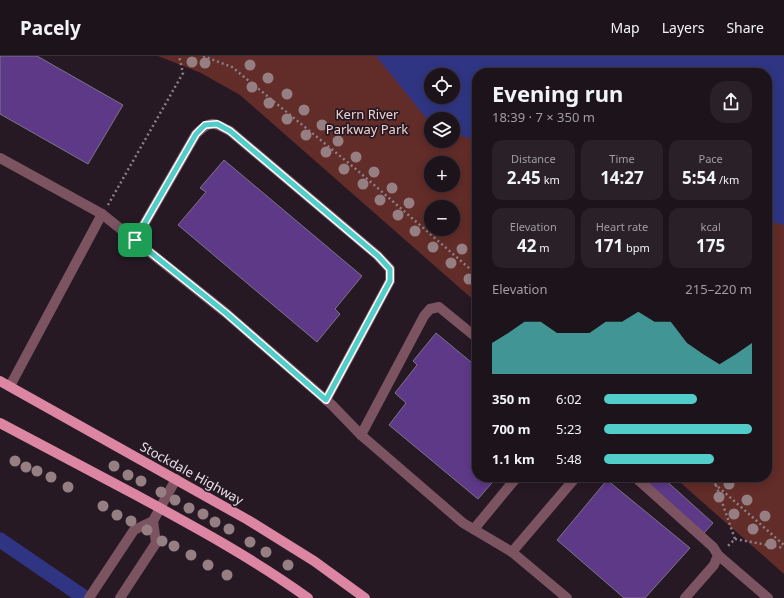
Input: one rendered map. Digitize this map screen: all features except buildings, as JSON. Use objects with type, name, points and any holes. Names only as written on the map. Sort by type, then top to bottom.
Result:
[{"type":"main road","name":"Stockdale Highway","points":[[4,384],[176,479],[276,537],[314,561],[365,598]]},
{"type":"main road","points":[[0,423],[160,508],[243,555],[308,598]]},
{"type":"lane","points":[[135,240],[196,134],[205,125],[217,124],[230,131],[378,256],[390,269],[390,281],[326,400]]},
{"type":"lane","points":[[0,158],[102,214],[226,313],[326,400],[361,436],[463,523],[512,552],[567,598]]},
{"type":"lane","points":[[4,384],[102,214]]},
{"type":"lane","points":[[361,436],[424,316],[430,309],[440,307],[472,334]]},
{"type":"lane","points":[[120,598],[156,543],[153,521],[176,479]]},
{"type":"lane","points":[[474,529],[513,482]]},
{"type":"lane","points":[[512,552],[572,482]]},
{"type":"lane","points":[[641,482],[713,547],[718,555],[768,598]]},
{"type":"lane","points":[[89,598],[134,530],[153,521]]},
{"type":"lane","points":[[685,598],[714,565],[718,555]]},
{"type":"path","points":[[102,214],[183,73],[179,56]]},
{"type":"path","points":[[203,56],[232,67],[357,170],[472,271]]},
{"type":"path","points":[[713,482],[784,545]]},
{"type":"path","points":[[716,485],[735,539]]},
{"type":"path","points":[[718,555],[735,539]]},
{"type":"path","points":[[735,539],[784,548]]},
{"type":"green space","name":"Kern River Parkway Park","points":[[158,56],[784,56],[784,574],[680,482],[772,482],[772,68],[472,68],[472,299],[240,95],[201,73]]},
{"type":"shaded area","points":[[376,56],[784,56],[784,225],[772,222],[772,68],[472,68],[472,139],[460,135],[460,112],[424,112],[424,115]]},
{"type":"waterway","points":[[0,540],[85,598]]},
{"type":"route","points":[[217,124],[230,131],[378,256],[390,269],[390,281],[326,400],[226,313],[135,240],[196,134],[205,125],[217,124]]}]
